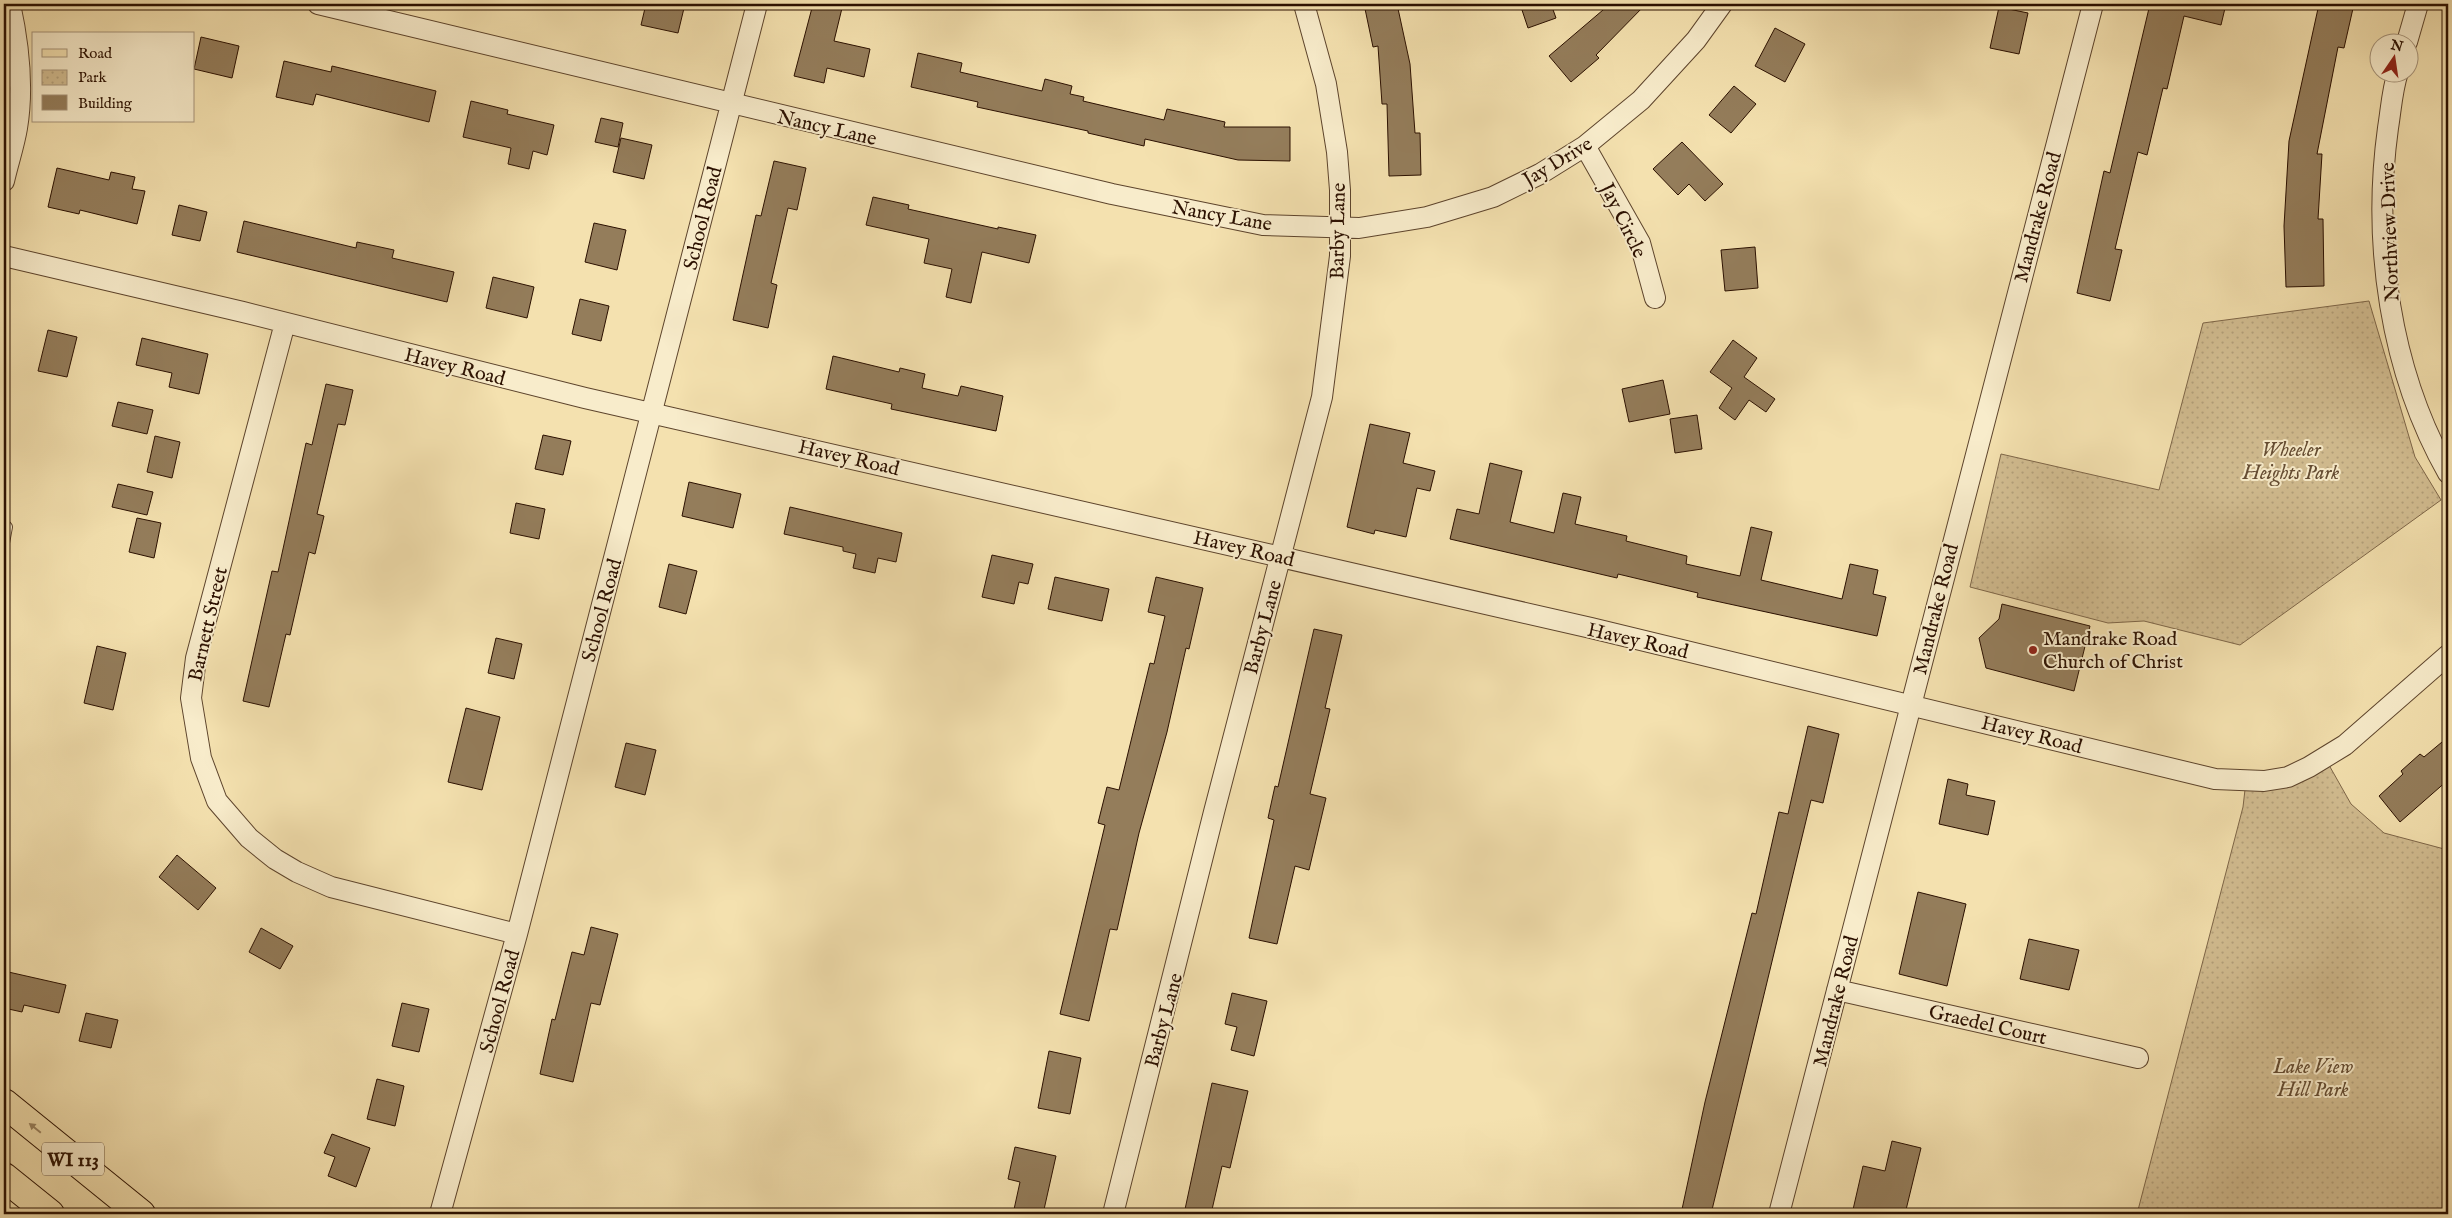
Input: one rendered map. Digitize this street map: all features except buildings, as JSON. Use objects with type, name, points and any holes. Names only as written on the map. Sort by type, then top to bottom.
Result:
[{"type":"main road","name":"WI 113","points":[[4,1103],[141,1214]]},
{"type":"main road","name":"WI 113","points":[[4,1177],[50,1214]]},
{"type":"street","name":"Nancy Lane","points":[[318,4],[426,28],[732,104],[1112,194],[1263,225],[1340,228]]},
{"type":"street","name":"School Road","points":[[440,1214],[517,934],[757,4]]},
{"type":"street","name":"Barby Lane","points":[[1113,1214],[1322,397],[1340,256],[1338,161],[1324,75],[1304,4]]},
{"type":"street","name":"Jay Drive","points":[[1340,228],[1359,228],[1427,217],[1493,197],[1540,174],[1585,146],[1641,100],[1696,40],[1722,4]]},
{"type":"street","name":"Mandrake Road","points":[[1779,1214],[2093,4]]},
{"type":"street","points":[[2410,32],[2418,4]]},
{"type":"street","points":[[4,181],[17,129],[21,99],[21,72],[10,5]]},
{"type":"street","name":"Northview Drive","points":[[2396,82],[2386,149],[2383,194],[2386,277],[2397,342],[2411,388],[2436,452],[2448,473]]},
{"type":"street","name":"Jay Circle","points":[[1585,146],[1640,243],[1655,298]]},
{"type":"street","name":"Havey Road","points":[[4,256],[285,323],[586,398],[1280,557],[1910,705],[2215,779],[2264,780],[2288,777],[2345,745],[2448,655]]},
{"type":"street","name":"Barnett Street","points":[[285,323],[196,658],[191,698],[201,758],[217,801],[249,838],[275,859],[297,872],[331,887],[517,934]]},
{"type":"street","name":"Graedel Court","points":[[1837,990],[2138,1058]]},
{"type":"lane","points":[[4,524],[7,527],[4,543]]},
{"type":"green space","name":"Wheeler Heights Park","points":[[2369,301],[2415,457],[2441,500],[2240,645],[2144,621],[2108,623],[1970,587],[2001,454],[2159,490],[2203,323]]},
{"type":"green space","name":"Lake View Hill Park","points":[[2325,758],[2351,804],[2384,833],[2448,850],[2448,1214],[2137,1214],[2243,807],[2246,781]]},
{"type":"place","name":"Mandrake Road Church of Christ","points":[[2033,650]]}]
